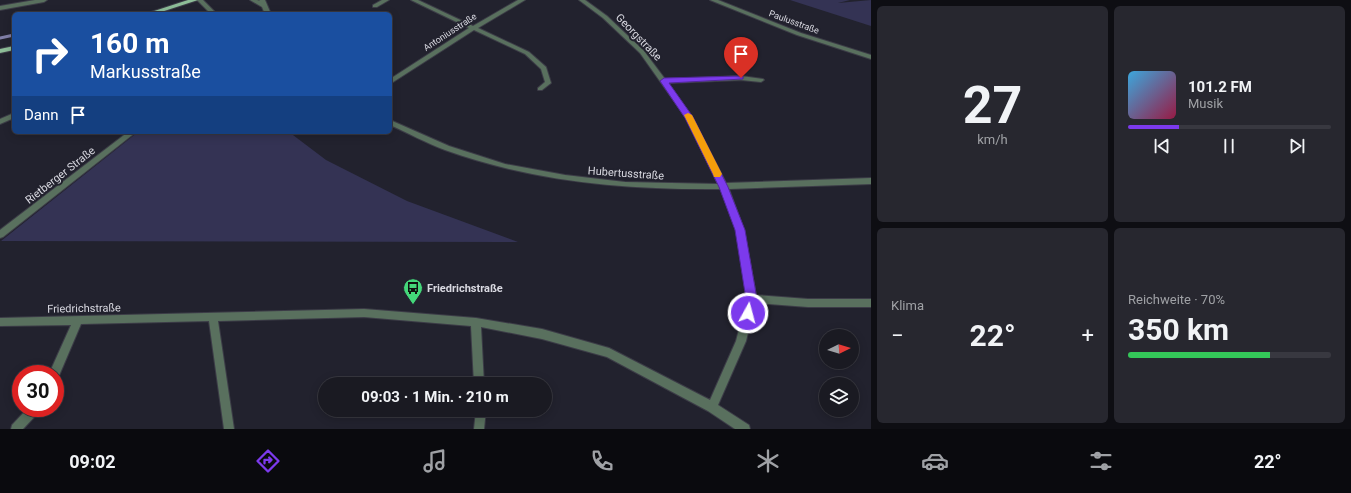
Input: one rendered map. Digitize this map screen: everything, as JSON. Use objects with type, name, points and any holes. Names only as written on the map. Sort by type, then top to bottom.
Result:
[{"type":"main road","points":[[155,12],[195,0]]},
{"type":"main road","points":[[0,51],[12,48]]},
{"type":"street","points":[[0,8],[44,0]]},
{"type":"street","points":[[200,0],[212,12]]},
{"type":"street","points":[[254,0],[265,6]]},
{"type":"street","points":[[262,0],[267,12]]},
{"type":"street","points":[[375,6],[386,0]]},
{"type":"street","points":[[414,0],[527,53],[544,68],[548,83],[540,89]]},
{"type":"street","name":"Antoniusstraße","points":[[392,81],[473,28],[522,0]]},
{"type":"street","name":"Georgstraße","points":[[582,0],[605,17],[642,52],[689,117],[724,187],[740,230],[752,299],[741,341],[712,407]]},
{"type":"street","name":"Paulusstraße","points":[[713,0],[799,34],[871,57]]},
{"type":"street","points":[[664,81],[741,78],[761,80]]},
{"type":"street","points":[[0,122],[12,116]]},
{"type":"street","name":"Hubertusstraße","points":[[392,123],[418,137],[491,163],[570,180],[648,187],[724,187],[871,181]]},
{"type":"street","name":"Rietberger Straße","points":[[0,235],[130,134]]},
{"type":"street","points":[[752,299],[808,303],[871,303]]},
{"type":"street","name":"Friedrichstraße","points":[[0,322],[364,313],[476,322],[542,334],[609,353],[712,407],[745,429]]},
{"type":"street","points":[[213,317],[229,429]]},
{"type":"street","points":[[58,365],[78,320]]},
{"type":"street","points":[[476,322],[479,377]]},
{"type":"street","points":[[16,429],[27,417]]},
{"type":"street","points":[[479,429],[480,417]]},
{"type":"shaded area","points":[[790,0],[850,0],[838,3],[871,0],[871,26]]},
{"type":"shaded area","points":[[135,134],[292,134],[326,160],[407,201],[518,242],[1,241]]},
{"type":"waterway","points":[[0,38],[12,35]]},
{"type":"slow traffic","points":[[688,115],[717,174]]},
{"type":"place","name":"Friedrichstraße","points":[[413,305]]},
{"type":"route","points":[[741,78],[664,81],[689,117],[724,187],[740,230],[752,299],[748,313]]}]
